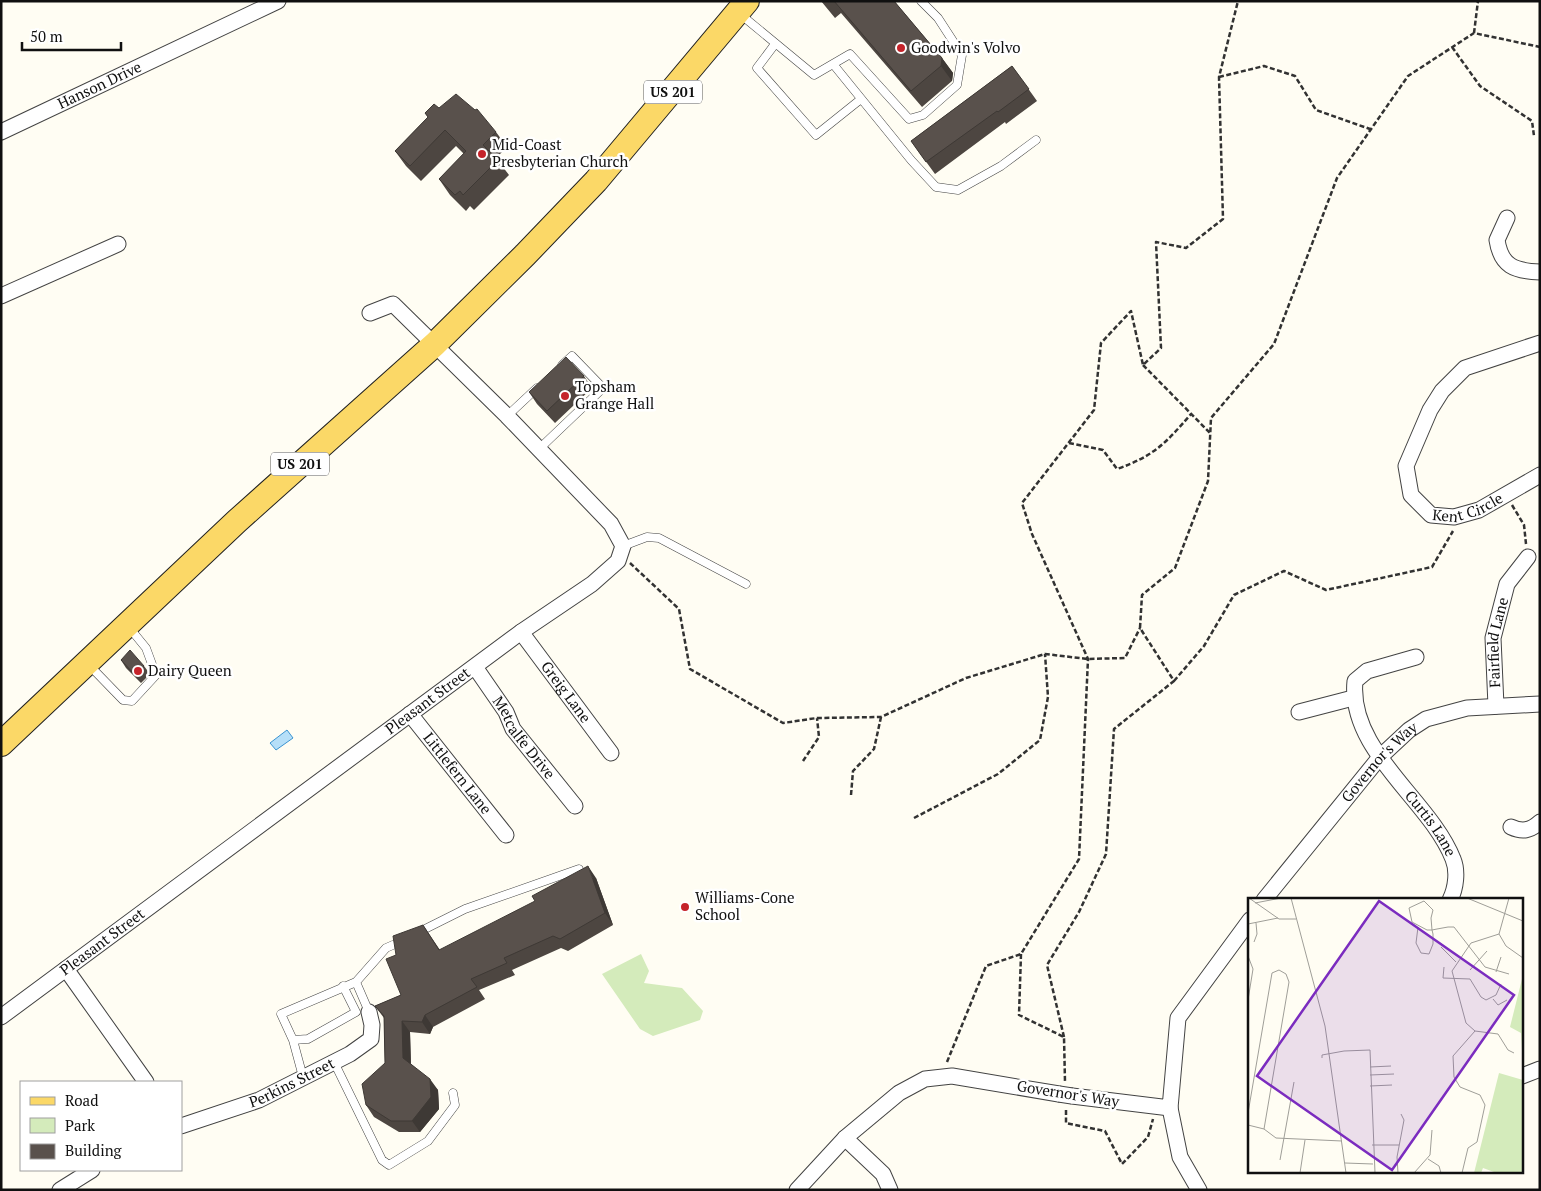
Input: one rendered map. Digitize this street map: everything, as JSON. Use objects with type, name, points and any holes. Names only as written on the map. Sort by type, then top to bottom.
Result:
[{"type":"main road","name":"US 201","points":[[1,744],[237,521],[435,344],[596,181],[743,7]]},
{"type":"street","name":"Hanson Drive","points":[[1,132],[278,1]]},
{"type":"street","points":[[1507,218],[1497,240],[1503,260],[1509,265],[1526,272],[1540,272]]},
{"type":"street","points":[[1,296],[118,244]]},
{"type":"street","points":[[370,313],[393,304],[507,416],[610,524],[623,546]]},
{"type":"street","name":"Kent Circle","points":[[1540,343],[1465,368],[1442,391],[1430,410],[1406,466],[1411,495],[1431,515],[1454,518],[1506,496],[1540,475]]},
{"type":"street","name":"Pleasant Street","points":[[1,1017],[520,632],[592,584],[618,561],[623,546]]},
{"type":"street","name":"Fairfield Lane","points":[[1496,706],[1493,638],[1507,584],[1528,557]]},
{"type":"street","name":"Greig Lane","points":[[520,632],[611,753]]},
{"type":"street","points":[[1300,712],[1353,698],[1355,681],[1367,671],[1416,657]]},
{"type":"street","name":"Metcalfe Drive","points":[[475,667],[506,712],[518,737],[575,806]]},
{"type":"street","name":"Curtis Lane","points":[[1353,698],[1362,725],[1380,757],[1443,839],[1454,860],[1456,878],[1451,898]]},
{"type":"street","name":"Governor's Way","points":[[1266,898],[1380,757],[1409,730],[1426,719],[1467,708],[1540,704]]},
{"type":"street","name":"Littlefern Lane","points":[[410,714],[506,835]]},
{"type":"street","points":[[1511,827],[1519,830],[1529,830],[1540,822]]},
{"type":"street","points":[[1199,1190],[1180,1157],[1170,1108],[1178,1018],[1248,923]]},
{"type":"street","points":[[66,969],[145,1081]]},
{"type":"street","name":"Perkins Street","points":[[182,1126],[259,1100],[334,1062],[371,1039],[372,1025],[369,1012]]},
{"type":"street","points":[[1524,1075],[1540,1069]]},
{"type":"street","name":"Governor's Way","points":[[797,1190],[845,1138],[899,1093],[925,1079],[952,1076],[1170,1108]]},
{"type":"street","points":[[845,1138],[883,1174],[890,1190]]},
{"type":"street","points":[[60,1190],[90,1171]]},
{"type":"lane","points":[[743,7],[775,44],[814,75],[850,54],[909,119],[922,115],[957,85],[962,54],[938,18],[921,1]]},
{"type":"lane","points":[[775,44],[758,68],[816,135],[862,99]]},
{"type":"lane","points":[[833,64],[936,187],[958,190],[1000,166],[1036,140]]},
{"type":"lane","points":[[539,450],[603,388],[572,356],[557,370]]},
{"type":"lane","points":[[507,416],[542,383]]},
{"type":"lane","points":[[623,546],[648,537],[659,538],[746,584]]},
{"type":"lane","points":[[87,663],[123,700],[132,701],[142,692],[156,675],[146,648],[127,625]]},
{"type":"lane","points":[[303,1077],[293,1040],[281,1014],[356,982],[386,948],[465,909],[580,869]]},
{"type":"lane","points":[[356,982],[369,1012]]},
{"type":"lane","points":[[293,1040],[308,1039],[356,1012],[343,986]]},
{"type":"lane","points":[[334,1062],[382,1160],[389,1165],[428,1141],[455,1105],[453,1092]]},
{"type":"path","points":[[1143,366],[1161,348],[1156,242],[1186,248],[1223,219],[1219,77],[1238,1]]},
{"type":"path","points":[[1474,33],[1478,1]]},
{"type":"path","points":[[628,561],[679,609],[690,669],[783,723],[817,718],[881,716],[966,678],[1045,654],[1088,659],[1125,658],[1140,628],[1142,595],[1175,568],[1208,481],[1211,418],[1274,344],[1337,178],[1408,76],[1452,47],[1474,33],[1540,48]]},
{"type":"path","points":[[1452,47],[1480,86],[1532,121],[1534,136]]},
{"type":"path","points":[[1219,77],[1264,66],[1295,76],[1316,110],[1370,130]]},
{"type":"path","points":[[1064,1037],[1018,1015],[1021,954],[1078,860],[1088,659],[1032,534],[1022,503],[1094,410],[1101,343],[1131,311],[1143,366],[1210,433]]},
{"type":"path","points":[[1069,443],[1103,450],[1117,470],[1138,462],[1163,446],[1191,414]]},
{"type":"path","points":[[1506,496],[1524,525],[1528,557]]},
{"type":"path","points":[[1065,1092],[1064,1037],[1047,965],[1079,912],[1106,854],[1114,730],[1174,681],[1204,646],[1234,595],[1284,571],[1326,590],[1432,567],[1464,514]]},
{"type":"path","points":[[1140,628],[1174,681]]},
{"type":"path","points":[[914,818],[998,774],[1040,740],[1048,697],[1045,654]]},
{"type":"path","points":[[851,795],[853,771],[874,749],[881,716]]},
{"type":"path","points":[[803,761],[819,737],[817,718]]},
{"type":"path","points":[[941,1077],[986,966],[1021,954]]},
{"type":"path","points":[[1066,1110],[1066,1123],[1105,1131],[1122,1164],[1148,1137],[1153,1117]]},
{"type":"green space","points":[[641,954],[649,971],[644,983],[682,988],[703,1011],[700,1020],[653,1036],[640,1029],[602,974]]},
{"type":"water","points":[[287,730],[293,738],[276,750],[270,743]]},
{"type":"building","name":"Goodwin's Volvo","points":[[834,1],[894,1],[942,58],[941,66],[911,91]]},
{"type":"building","points":[[1012,66],[1029,89],[926,162],[911,141]]},
{"type":"building","points":[[456,94],[475,110],[477,109],[496,132],[483,145],[498,160],[463,195],[460,191],[455,195],[439,179],[466,151],[445,130],[410,166],[395,151],[428,117],[425,113],[434,104],[439,108]]},
{"type":"building","points":[[566,357],[584,376],[547,411],[529,392]]},
{"type":"building","points":[[130,650],[144,666],[135,675],[121,660]]},
{"type":"building","points":[[588,866],[605,913],[560,939],[553,936],[504,958],[507,963],[471,979],[477,987],[425,1015],[422,1022],[402,1021],[403,1058],[430,1079],[431,1097],[412,1121],[391,1121],[366,1105],[362,1084],[385,1063],[384,1016],[375,1006],[401,995],[386,959],[396,955],[393,936],[423,925],[439,950],[535,901],[532,896]]},
{"type":"place","name":"Goodwin's Volvo","points":[[901,48]]},
{"type":"place","name":"Mid-Coast Presbyterian Church","points":[[482,154]]},
{"type":"place","name":"Topsham Grange Hall","points":[[565,396]]},
{"type":"place","name":"Dairy Queen","points":[[138,671]]},
{"type":"place","name":"Williams-Cone School","points":[[685,907]]}]
